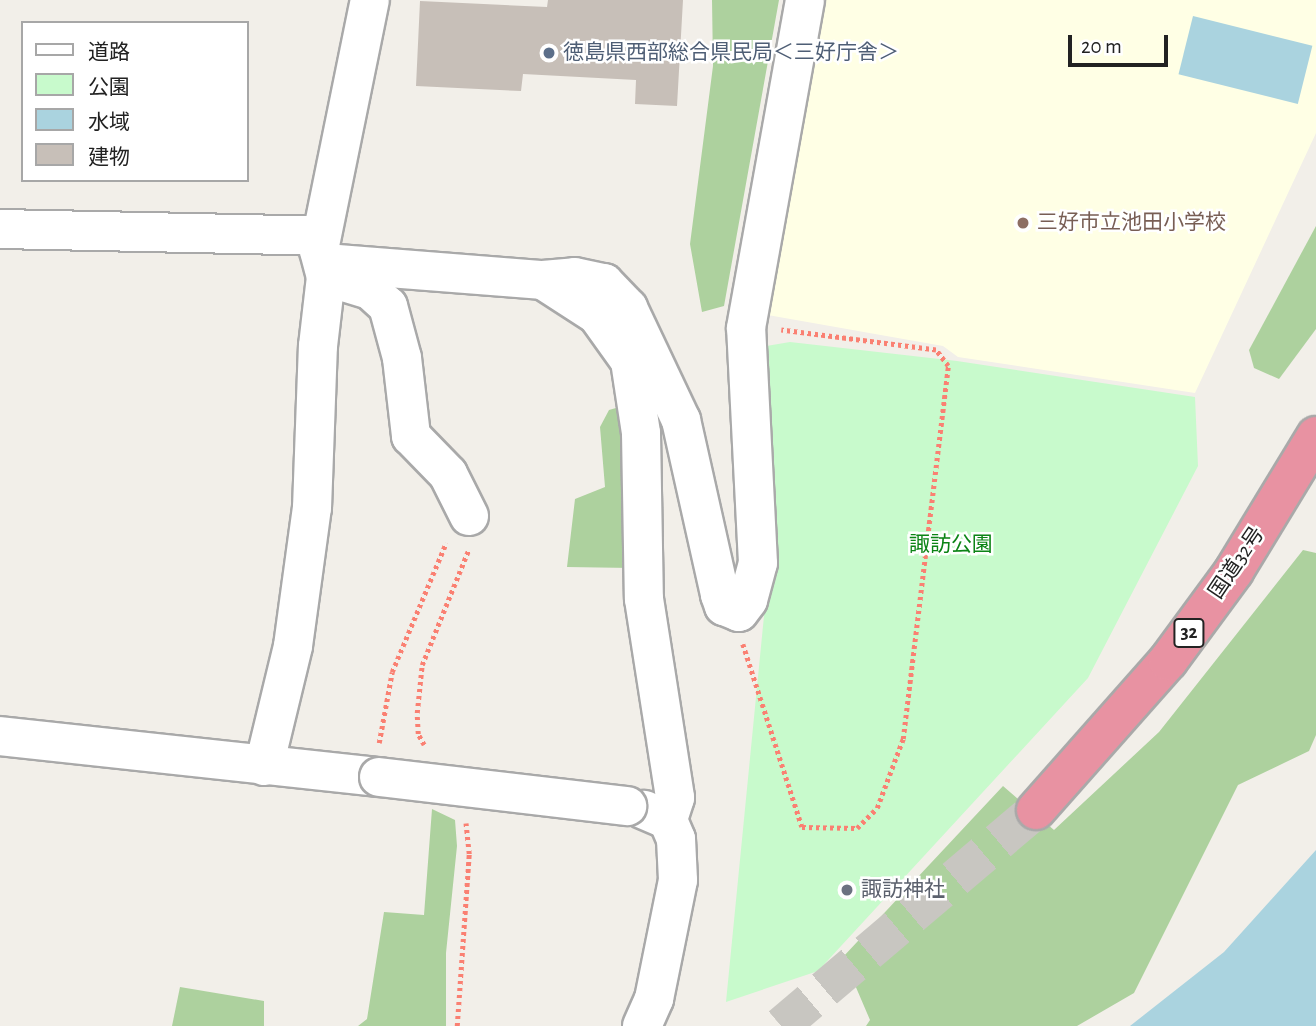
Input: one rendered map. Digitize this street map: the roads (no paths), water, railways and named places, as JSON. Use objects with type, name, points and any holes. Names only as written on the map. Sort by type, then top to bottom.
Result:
[{"type":"highway","name":"国道32号","points":[[1036,810],[1168,661],[1234,571],[1316,436]]},
{"type":"street","points":[[264,766],[293,646],[312,508],[324,259],[370,0]]},
{"type":"street","points":[[0,229],[543,280],[575,277],[604,284],[628,308],[681,420],[724,606],[739,612],[748,600],[758,563],[746,328],[805,0]]},
{"type":"street","points":[[324,259],[382,296],[397,331],[411,436],[448,474],[465,506]]},
{"type":"street","points":[[543,280],[597,315],[629,361],[641,433],[644,598],[675,798],[668,820],[676,839],[678,880],[654,999],[642,1026]]},
{"type":"street","points":[[0,736],[627,806],[668,820]]},
{"type":"water","points":[[1193,16],[1312,46],[1298,104],[1178,74]]},
{"type":"water","points":[[1316,850],[1316,1026],[1130,1026],[1224,952]]},
{"type":"tunnel","points":[[781,1026],[1036,810]]},
{"type":"place","name":"徳島県西部総合県民局＜三好庁舎＞","points":[[549,53]]},
{"type":"place","name":"三好市立池田小学校","points":[[1023,223]]},
{"type":"place","name":"諏訪神社","points":[[847,890]]},
{"type":"park label","name":"諏訪公園","points":[[951,545]]}]
